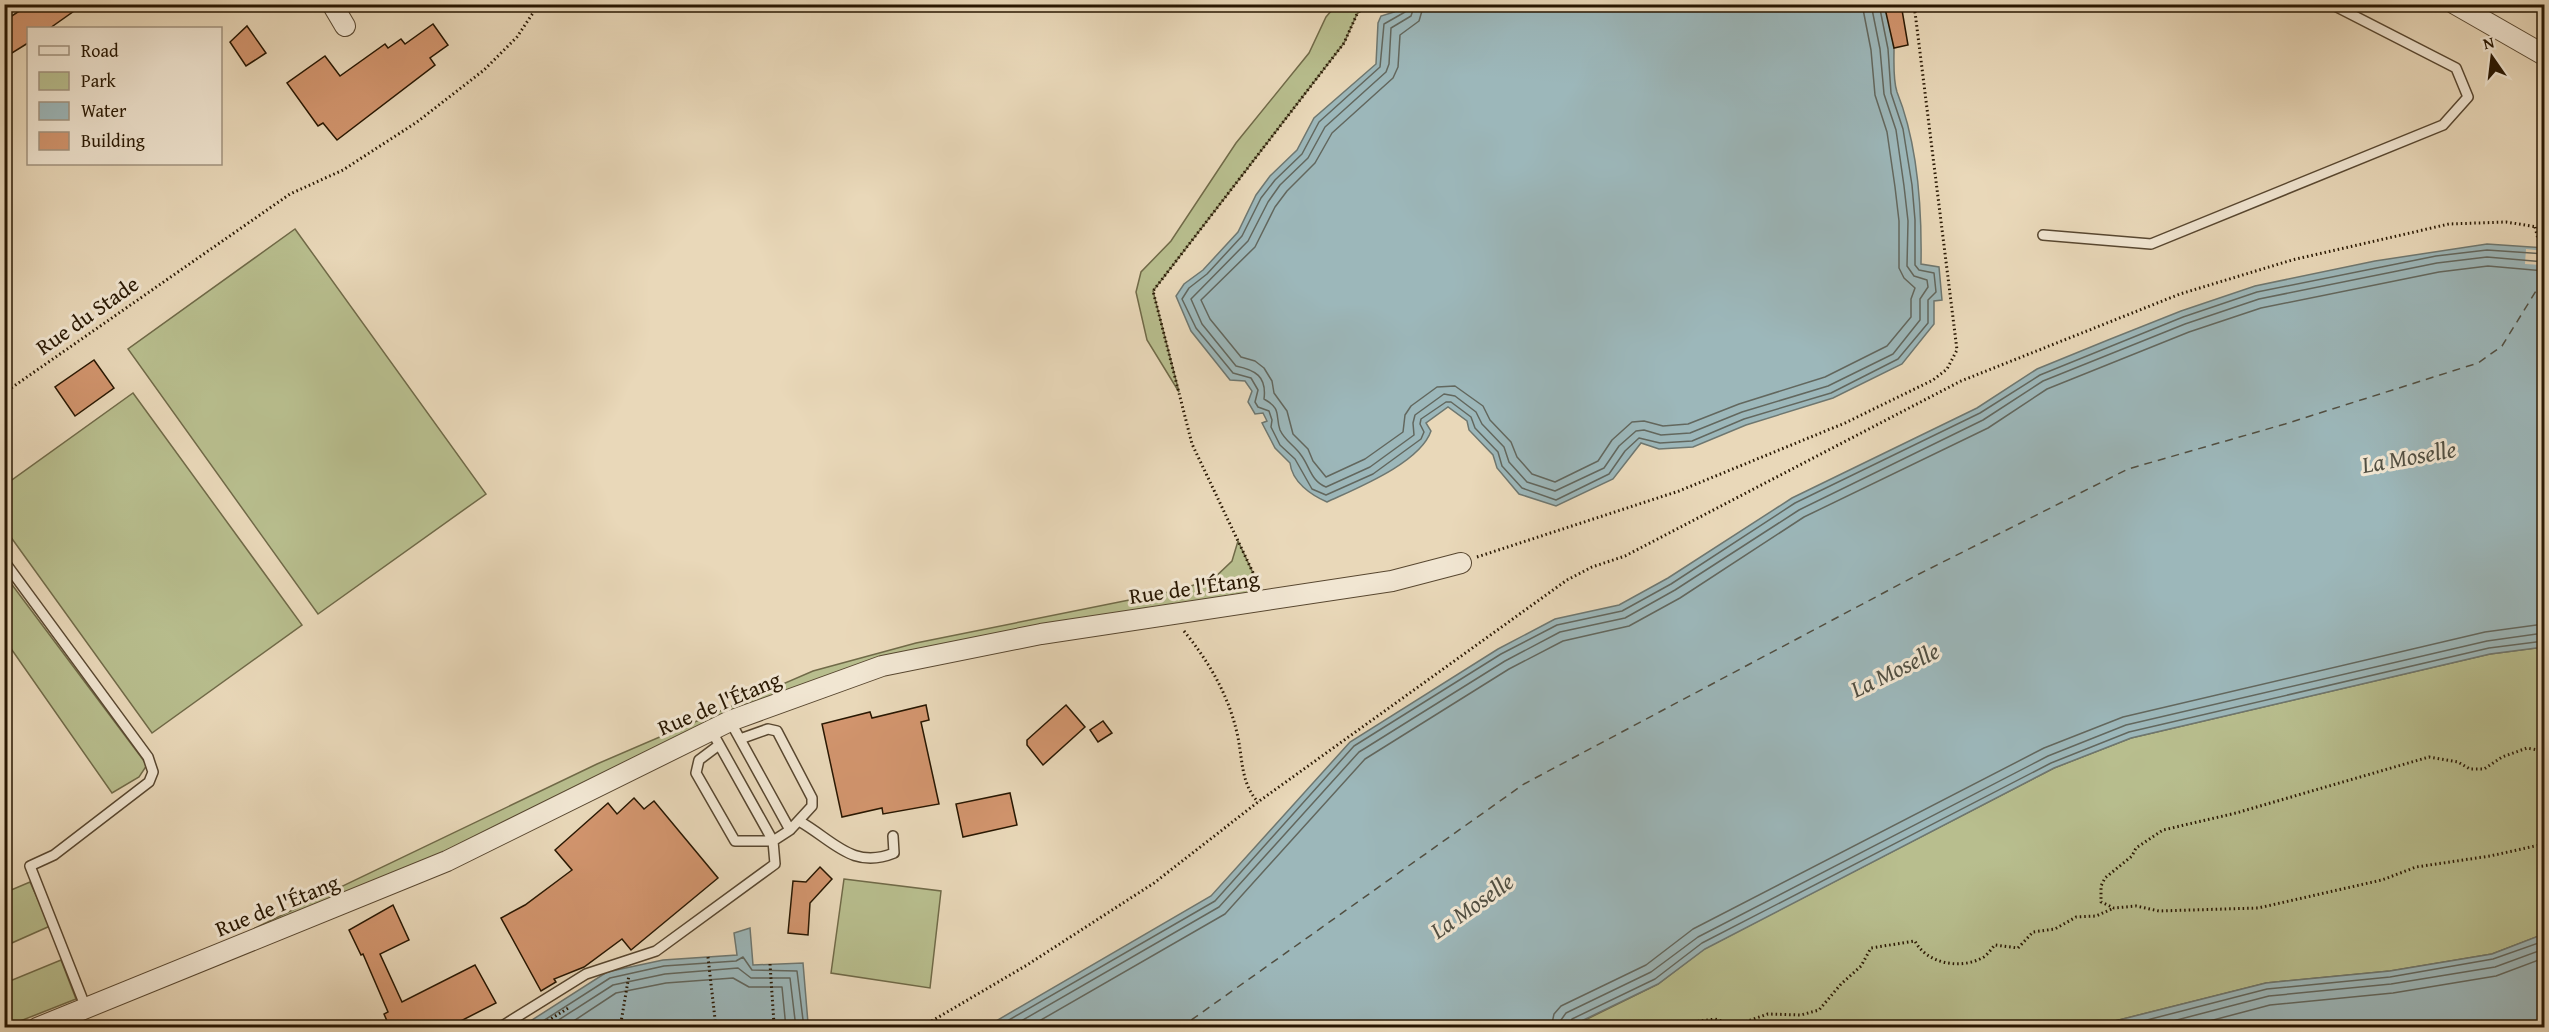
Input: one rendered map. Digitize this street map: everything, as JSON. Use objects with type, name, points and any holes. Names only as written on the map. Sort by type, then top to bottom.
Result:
[{"type":"street","points":[[332,4],[345,26]]},
{"type":"street","points":[[2455,4],[2544,55]]},
{"type":"street","name":"Rue de l'Étang","points":[[37,1028],[447,861],[715,737],[730,721],[882,666],[1041,634],[1392,581],[1461,562]]},
{"type":"lane","points":[[2043,235],[2151,244],[2443,125],[2468,97],[2456,68],[2331,4]]},
{"type":"lane","points":[[4,561],[148,757],[153,772],[149,782],[63,848],[30,866],[86,1008]]},
{"type":"lane","points":[[730,721],[790,830]]},
{"type":"lane","points":[[499,1028],[586,974],[656,951],[775,864],[773,841],[715,737],[699,760],[696,773],[735,841],[773,841],[799,822],[812,806],[812,798],[777,731],[768,729],[740,739]]},
{"type":"lane","points":[[799,822],[850,856],[879,859],[894,853],[893,836]]},
{"type":"path","name":"Rue du Stade","points":[[4,393],[290,194],[343,170],[417,122],[484,70],[517,37],[539,4]]},
{"type":"path","points":[[1266,601],[1192,444],[1153,291],[1344,43],[1357,14],[1366,4]]},
{"type":"path","points":[[1461,562],[1679,491],[1845,423],[1933,380],[1947,369],[1957,350],[1914,4]]},
{"type":"path","points":[[920,1028],[1027,966],[1154,883],[1258,802],[1567,580],[1592,567],[1625,556],[1961,381],[2181,294],[2292,260],[2450,224],[2506,222],[2544,228]]},
{"type":"path","points":[[2535,227],[2541,251]]},
{"type":"path","points":[[1170,615],[1193,643],[1221,685],[1237,734],[1240,762],[1250,793],[1258,802]]},
{"type":"path","points":[[2114,908],[2101,902],[2101,886],[2106,878],[2132,856],[2136,848],[2163,830],[2236,813],[2429,757],[2458,762],[2470,769],[2484,769],[2502,757],[2527,748],[2544,751]]},
{"type":"path","points":[[1693,1022],[1714,1019],[1736,1025],[1768,1014],[1801,1015],[1819,1010],[1841,984],[1861,966],[1871,948],[1915,941],[1920,951],[1936,961],[1962,963],[1982,958],[1995,945],[2018,948],[2033,932],[2055,929],[2076,917],[2096,916],[2114,908],[2136,906],[2159,911],[2259,908],[2382,880],[2416,867],[2490,856],[2544,844]]},
{"type":"path","points":[[708,957],[716,1028]]},
{"type":"path","points":[[770,964],[774,1024]]},
{"type":"path","points":[[620,1028],[630,967]]},
{"type":"path","points":[[536,1028],[570,1007]]},
{"type":"green space","points":[[1337,4],[1366,5],[1357,14],[1344,43],[1153,291],[1179,392],[1147,340],[1136,292],[1141,272],[1171,241],[1236,143],[1309,53],[1326,17]]},
{"type":"green space","points":[[295,229],[486,494],[318,614],[128,349]]},
{"type":"green space","points":[[133,393],[302,625],[152,733],[5,529],[5,485]]},
{"type":"green space","points":[[1238,541],[1266,601],[881,666],[730,721],[260,938],[255,928],[597,764],[813,671],[916,643],[1169,592],[1212,580],[1232,561]]},
{"type":"green space","points":[[4,574],[147,765],[139,777],[112,793],[5,640]]},
{"type":"green space","points":[[2544,647],[2544,934],[2492,954],[2390,971],[2266,983],[2091,1027],[1569,1028],[1658,984],[1704,949],[2054,768],[2131,738],[2490,654]]},
{"type":"green space","points":[[844,879],[941,891],[930,988],[831,973]]},
{"type":"green space","points":[[30,882],[50,926],[5,946],[4,893]]},
{"type":"green space","points":[[61,960],[76,999],[5,1027],[5,983]]},
{"type":"water","points":[[1405,5],[1884,5],[1893,44],[1896,87],[1914,154],[1921,220],[1921,264],[1939,267],[1942,300],[1934,301],[1934,324],[1902,364],[1833,398],[1746,425],[1693,447],[1659,449],[1641,443],[1613,479],[1556,506],[1519,494],[1497,468],[1493,455],[1469,430],[1467,421],[1448,407],[1426,423],[1431,431],[1425,443],[1401,464],[1370,482],[1327,502],[1315,496],[1298,482],[1290,463],[1275,448],[1262,423],[1267,421],[1263,413],[1255,414],[1248,402],[1252,391],[1245,381],[1230,380],[1191,331],[1176,296],[1184,284],[1203,270],[1238,232],[1256,195],[1270,176],[1297,150],[1314,118],[1376,64],[1378,23],[1381,16]]},
{"type":"water","name":"La Moselle","points":[[2487,244],[2544,248],[2544,647],[2490,654],[2131,738],[2054,768],[1705,949],[1658,984],[1569,1027],[984,1028],[1211,896],[1350,742],[1498,649],[1555,619],[1619,605],[1668,578],[1792,498],[1977,408],[2037,369],[2108,340],[2181,311],[2255,286],[2375,261]]},
{"type":"water","points":[[750,928],[753,965],[803,963],[808,1023],[845,1027],[521,1027],[607,972],[663,960],[737,955],[734,933]]},
{"type":"water","points":[[2544,934],[2544,1027],[2091,1027],[2266,983],[2390,971],[2492,954]]},
{"type":"pier","points":[[2526,249],[2544,251],[2544,265],[2525,264]]},
{"type":"building","points":[[30,4],[84,4],[51,27],[27,27],[27,44],[4,58],[4,21]]},
{"type":"building","points":[[1884,4],[1901,4],[1908,45],[1894,48]]},
{"type":"building","points":[[433,24],[448,45],[430,58],[435,65],[337,140],[323,123],[318,126],[287,83],[325,56],[340,76],[385,44],[388,48],[401,39],[405,44]]},
{"type":"building","points":[[247,26],[266,53],[246,66],[230,42]]},
{"type":"building","points":[[94,360],[114,388],[75,416],[55,387]]},
{"type":"building","points":[[926,705],[929,720],[921,722],[939,804],[883,814],[882,808],[842,817],[822,724],[870,712],[872,718]]},
{"type":"building","points":[[1066,705],[1085,727],[1043,765],[1027,745],[1027,740]]},
{"type":"building","points":[[1103,721],[1112,733],[1098,742],[1090,730]]},
{"type":"building","points":[[1010,793],[1017,825],[963,837],[956,804]]},
{"type":"building","points":[[634,798],[644,809],[654,801],[718,878],[631,950],[622,939],[584,967],[554,979],[556,982],[541,991],[501,918],[525,905],[572,870],[555,850],[608,803],[617,814]]},
{"type":"building","points":[[820,867],[832,879],[810,903],[808,935],[788,933],[793,881],[806,882]]},
{"type":"building","points":[[393,905],[409,940],[380,954],[402,1002],[475,965],[496,1003],[447,1028],[390,1028],[384,1014],[388,1012],[363,954],[361,955],[349,930]]},
{"type":"ferry route","points":[[1180,1028],[1524,784],[1919,574],[2128,469],[2285,424],[2478,363],[2502,346],[2544,278]]}]
